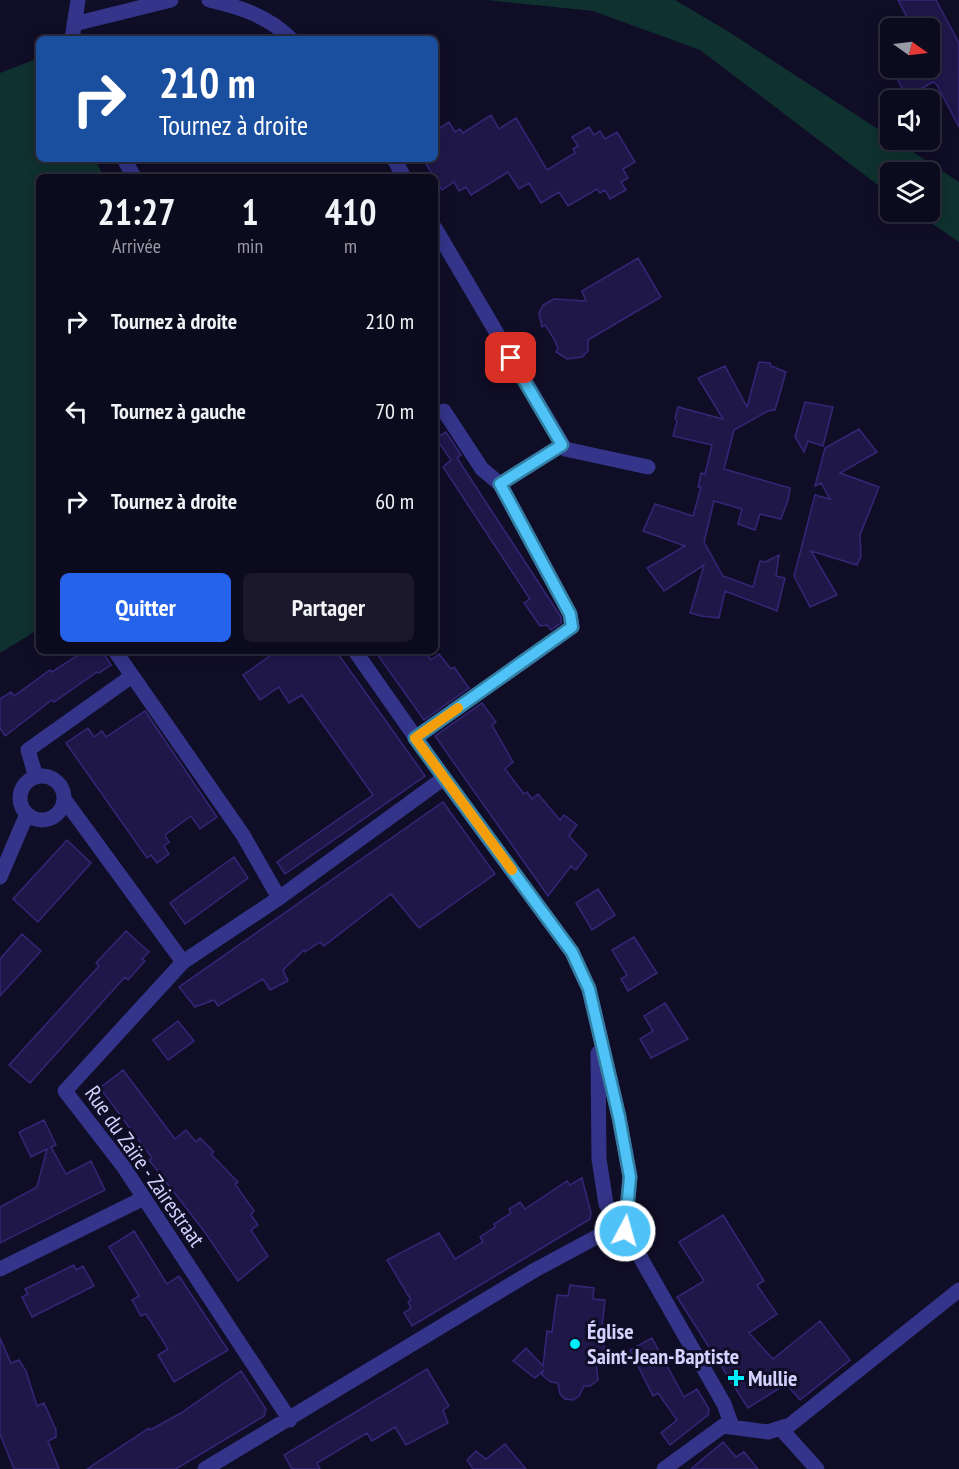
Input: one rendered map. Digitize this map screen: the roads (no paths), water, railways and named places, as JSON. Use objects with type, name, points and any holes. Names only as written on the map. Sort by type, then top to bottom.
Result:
[{"type":"street","points":[[78,0],[73,31],[171,0]]},
{"type":"street","points":[[209,0],[248,9],[288,36]]},
{"type":"street","points":[[438,233],[565,449],[648,467]]},
{"type":"street","points":[[415,738],[572,627],[570,614],[500,484],[482,469],[444,411]]},
{"type":"street","points":[[500,484],[562,445]]},
{"type":"street","points":[[117,654],[243,835],[279,898]]},
{"type":"street","points":[[357,654],[415,738],[572,952],[589,989],[630,1177],[625,1231]]},
{"type":"street","points":[[36,777],[28,750],[132,676]]},
{"type":"street","points":[[64,799],[59,812],[51,818],[39,820],[27,814],[22,807],[20,795],[27,781],[36,777],[51,778],[62,788],[64,799],[183,962]]},
{"type":"street","name":"Rue du Zaïre - Zairestraat","points":[[290,1420],[117,1158],[65,1091],[183,962],[279,898],[444,778]]},
{"type":"street","points":[[0,877],[27,814]]},
{"type":"street","points":[[597,1022],[599,1159],[606,1204],[625,1231],[724,1404],[732,1426]]},
{"type":"street","points":[[0,1269],[144,1198]]},
{"type":"street","points":[[205,1469],[290,1420],[535,1270],[602,1234],[625,1231]]},
{"type":"street","points":[[664,1469],[715,1430],[732,1426],[768,1432],[781,1429],[798,1419],[959,1290]]},
{"type":"street","points":[[781,1429],[817,1469]]},
{"type":"place","name":"Église Saint-Jean-Baptiste","points":[[575,1344]]},
{"type":"place","name":"Mullie","points":[[736,1378]]}]
